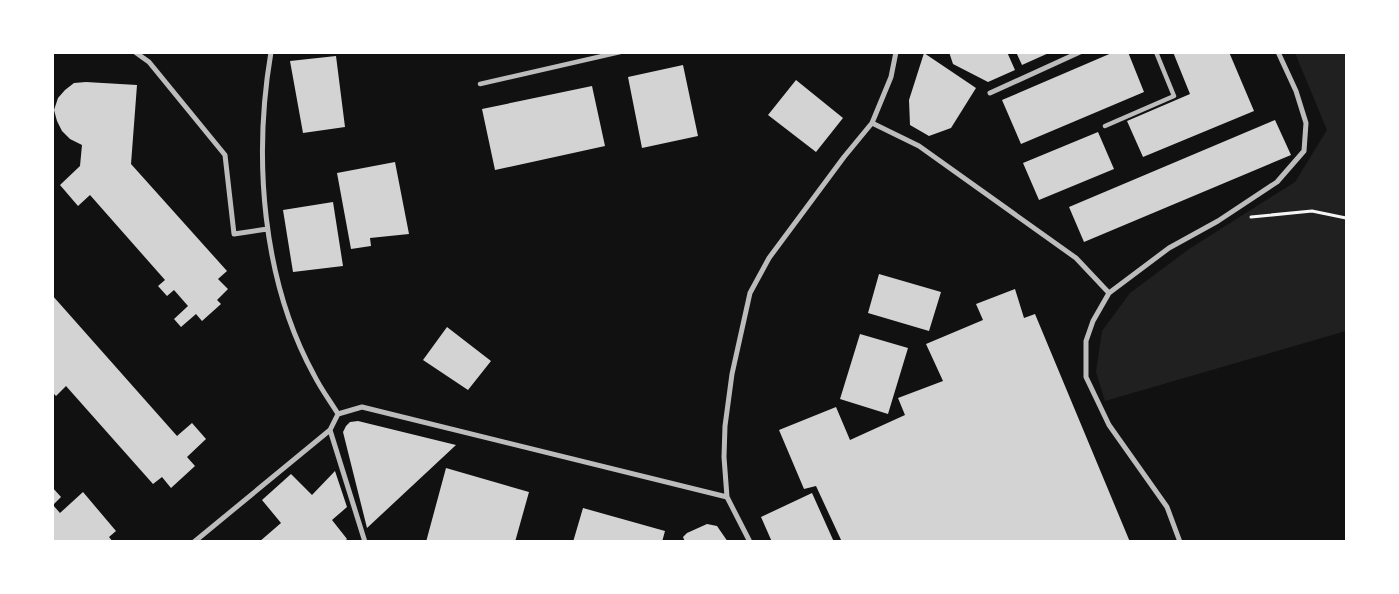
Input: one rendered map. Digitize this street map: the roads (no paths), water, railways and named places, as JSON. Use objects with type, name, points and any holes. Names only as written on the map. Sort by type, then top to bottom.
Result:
[{"type":"street","points":[[135,52],[149,62],[225,155],[234,234],[267,229]]},
{"type":"street","points":[[272,52],[265,89],[261,151],[267,229],[278,280],[292,328],[313,375],[338,414]]},
{"type":"street","points":[[480,84],[620,52]]},
{"type":"street","points":[[750,542],[727,498],[724,457],[732,374],[750,293],[768,258],[872,123],[892,77],[896,52]]},
{"type":"street","points":[[1064,52],[1066,58]]},
{"type":"street","points":[[990,93],[1080,52]]},
{"type":"street","points":[[1105,126],[1174,96],[1156,52]]},
{"type":"street","points":[[1180,542],[1168,507],[1109,425],[1086,377],[1086,341],[1093,321],[1109,293],[1169,248],[1218,221],[1277,182],[1304,152],[1306,123],[1296,91],[1278,52]]},
{"type":"street","points":[[872,123],[919,146],[1076,258],[1109,293]]},
{"type":"street","points":[[194,542],[330,430],[338,414],[362,407],[727,498]]},
{"type":"street","points":[[330,430],[365,542]]}]
